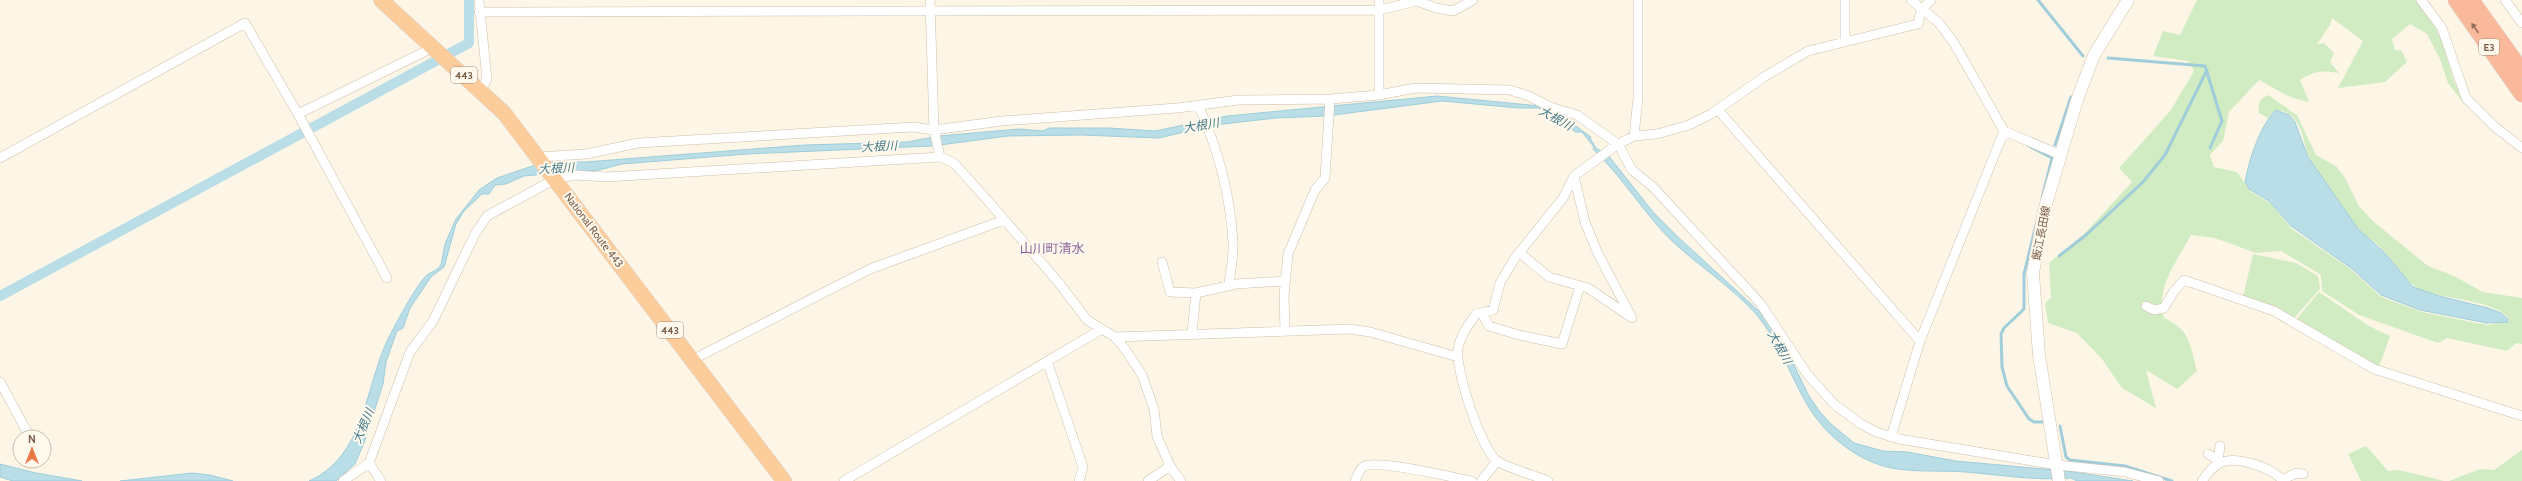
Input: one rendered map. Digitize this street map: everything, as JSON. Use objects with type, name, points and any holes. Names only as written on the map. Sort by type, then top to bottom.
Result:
[{"type":"highway","name":"National Route 443","points":[[380,0],[481,90],[504,113],[539,157],[784,481]]},
{"type":"highway","name":"E3","points":[[2456,0],[2522,94]]},
{"type":"highway","name":"E3","points":[[2471,0],[2522,71]]},
{"type":"main road","name":"飯江長田線","points":[[2058,472],[2039,355],[2033,293],[2033,272],[2044,211],[2077,100],[2094,56],[2128,0]]},
{"type":"street","points":[[479,0],[479,12],[487,79],[481,90]]},
{"type":"street","points":[[930,0],[934,131],[940,156]]},
{"type":"street","points":[[1379,0],[1379,95]]},
{"type":"street","points":[[479,12],[1379,10],[1417,1],[1436,8],[1453,11],[1473,0]]},
{"type":"street","points":[[1634,136],[1638,98],[1638,0]]},
{"type":"street","points":[[1845,0],[1845,40]]},
{"type":"street","points":[[1911,0],[1939,23],[1954,43],[2004,131],[2061,155]]},
{"type":"street","points":[[1548,481],[1497,461],[1473,415],[1462,380],[1458,357],[1463,334],[1476,314],[1493,310],[1500,283],[1520,253],[1563,198],[1574,176],[1618,144],[1634,136],[1657,134],[1689,124],[1718,110],[1764,77],[1808,51],[1845,40],[1918,24],[1922,10],[1931,0]]},
{"type":"street","points":[[2421,0],[2442,28],[2466,98],[2494,126],[2522,148]]},
{"type":"street","points":[[2505,0],[2522,22]]},
{"type":"street","points":[[0,158],[245,23],[298,114],[387,278]]},
{"type":"street","points":[[298,114],[424,52],[432,46]]},
{"type":"street","points":[[539,157],[586,154],[638,143],[913,127],[934,131],[1002,121],[1198,105],[1239,100],[1330,101],[1379,95],[1415,88],[1510,90],[1529,96],[1550,107],[1577,115],[1618,144],[1632,170],[1653,187],[1760,303],[1807,374],[1835,405],[1860,424],[1876,432],[1891,436],[2058,472],[2125,472],[2159,481]]},
{"type":"street","points":[[1285,330],[1285,281],[1288,254],[1315,190],[1325,178],[1330,101]]},
{"type":"street","points":[[1198,105],[1216,151],[1229,199],[1233,243],[1229,285]]},
{"type":"street","points":[[1718,110],[1920,341]]},
{"type":"street","points":[[1891,436],[1920,341],[2004,131]]},
{"type":"street","points":[[344,481],[369,463],[410,352],[433,321],[475,234],[487,216],[555,179],[574,175],[606,177],[940,156],[954,163],[1059,283],[1087,320],[1115,337],[1142,375],[1154,409],[1158,436],[1170,466],[1181,481]]},
{"type":"street","points":[[1520,253],[1549,277],[1588,288],[1632,318],[1598,254],[1585,222],[1574,176]]},
{"type":"street","points":[[692,360],[870,269],[1004,220]]},
{"type":"street","points":[[1162,262],[1170,292],[1196,293],[1229,285],[1285,281]]},
{"type":"street","points":[[2146,306],[2154,310],[2164,308],[2174,291],[2184,280],[2274,311],[2374,369],[2522,416]]},
{"type":"street","points":[[1482,313],[1490,326],[1519,335],[1562,344],[1580,286]]},
{"type":"street","points":[[1192,333],[1196,293]]},
{"type":"street","points":[[844,481],[1102,329]]},
{"type":"street","points":[[1115,337],[1192,333],[1349,329],[1370,332],[1458,357]]},
{"type":"street","points":[[1047,361],[1083,467],[1079,481]]},
{"type":"street","points":[[0,382],[26,429]]},
{"type":"street","points":[[2202,481],[2212,468],[2220,461],[2220,446]]},
{"type":"street","points":[[2208,454],[2220,461],[2240,462],[2263,466],[2283,480],[2296,473],[2303,474]]},
{"type":"street","points":[[1481,481],[1497,461]]},
{"type":"street","points":[[369,463],[381,481]]},
{"type":"street","points":[[1355,481],[1363,467],[1371,464],[1472,481]]},
{"type":"street","points":[[1148,481],[1170,466]]},
{"type":"green space","points":[[2197,0],[2415,0],[2432,20],[2443,44],[2454,81],[2465,102],[2486,121],[2464,104],[2448,83],[2440,59],[2427,34],[2410,24],[2392,39],[2395,50],[2401,50],[2407,62],[2385,82],[2338,88],[2363,41],[2332,18],[2330,25],[2317,44],[2324,43],[2334,53],[2330,62],[2339,73],[2318,72],[2300,80],[2309,102],[2290,97],[2259,80],[2229,112],[2223,141],[2210,155],[2214,167],[2237,172],[2250,191],[2270,203],[2292,229],[2349,268],[2381,297],[2422,312],[2466,321],[2488,325],[2510,321],[2505,315],[2496,309],[2485,305],[2426,292],[2413,285],[2403,275],[2383,249],[2355,225],[2332,196],[2312,164],[2300,129],[2294,119],[2281,110],[2275,110],[2268,118],[2259,113],[2260,102],[2268,95],[2297,115],[2316,155],[2336,166],[2345,178],[2359,206],[2374,222],[2428,266],[2454,276],[2483,292],[2522,298],[2522,344],[2516,343],[2507,351],[2447,338],[2438,343],[2359,315],[2322,291],[2321,275],[2281,251],[2256,253],[2215,238],[2191,235],[2169,275],[2162,296],[2162,307],[2164,318],[2180,328],[2188,339],[2197,371],[2177,389],[2146,370],[2156,408],[2122,388],[2102,359],[2077,333],[2048,323],[2045,303],[2051,298],[2049,263],[2083,235],[2132,182],[2119,168],[2171,110],[2194,71],[2188,61],[2153,56],[2163,31],[2180,35]]},
{"type":"green space","points":[[2253,254],[2296,263],[2318,276],[2320,289],[2294,318],[2243,297]]},
{"type":"green space","points":[[2319,292],[2369,326],[2390,336],[2379,367],[2296,320]]},
{"type":"green space","points":[[2366,446],[2388,471],[2399,470],[2444,481],[2361,481],[2348,454]]},
{"type":"green space","points":[[2522,450],[2522,481],[2449,481],[2480,469],[2494,470]]},
{"type":"water","name":"大根川","points":[[1437,96],[1540,106],[1566,119],[1591,137],[1590,138],[1596,148],[1608,155],[1653,212],[1762,314],[1786,349],[1809,396],[1820,412],[1831,424],[1854,443],[1883,451],[1907,452],[1956,461],[2066,471],[2133,481],[2077,481],[2071,478],[2032,478],[1966,472],[1916,471],[1887,467],[1862,457],[1839,442],[1819,422],[1804,399],[1771,334],[1756,314],[1737,295],[1683,251],[1662,231],[1614,171],[1593,149],[1594,147],[1582,132],[1576,132],[1539,108],[1518,108],[1442,101],[1326,116],[1276,118],[1214,125],[1159,138],[1081,135],[1008,136],[932,146],[747,154],[622,164],[599,170],[524,176],[506,184],[495,185],[489,194],[482,194],[464,211],[456,224],[444,267],[431,277],[410,308],[403,328],[397,331],[386,362],[383,384],[364,443],[355,464],[336,481],[309,481],[327,470],[341,456],[352,439],[387,341],[411,297],[422,280],[441,265],[445,244],[456,219],[479,190],[497,178],[544,162],[585,162],[805,145],[907,142],[939,136],[1019,129],[1043,131],[1049,128],[1109,128],[1155,131],[1227,116]]},
{"type":"water","points":[[2276,110],[2289,115],[2295,122],[2308,157],[2358,229],[2384,252],[2413,287],[2439,296],[2488,308],[2501,313],[2508,319],[2508,322],[2487,323],[2420,310],[2381,295],[2351,268],[2291,226],[2269,201],[2249,189],[2245,182],[2252,154],[2265,124]]},
{"type":"water","points":[[0,464],[12,467],[12,469],[20,469],[82,481],[13,481],[0,477]]},
{"type":"water","points":[[192,473],[210,475],[233,481],[120,481]]},
{"type":"waterway","points":[[0,296],[469,43],[469,0]]},
{"type":"waterway","points":[[2038,0],[2083,56]]},
{"type":"waterway","points":[[2108,58],[2205,66],[2222,121],[2210,148]]},
{"type":"waterway","points":[[2059,256],[2086,235],[2143,182],[2165,155],[2207,70]]},
{"type":"waterway","points":[[2055,145],[2071,97]]},
{"type":"waterway","points":[[2029,146],[2052,158],[2042,198]]},
{"type":"waterway","points":[[2036,225],[2024,274],[2024,309],[2004,328],[2001,334],[2002,367],[2007,386],[2029,419],[2034,422],[2043,422]]},
{"type":"waterway","points":[[2060,426],[2066,457],[2070,460],[2125,466],[2172,481]]},
{"type":"district","name":"山川町清水","points":[[1052,248]]}]
